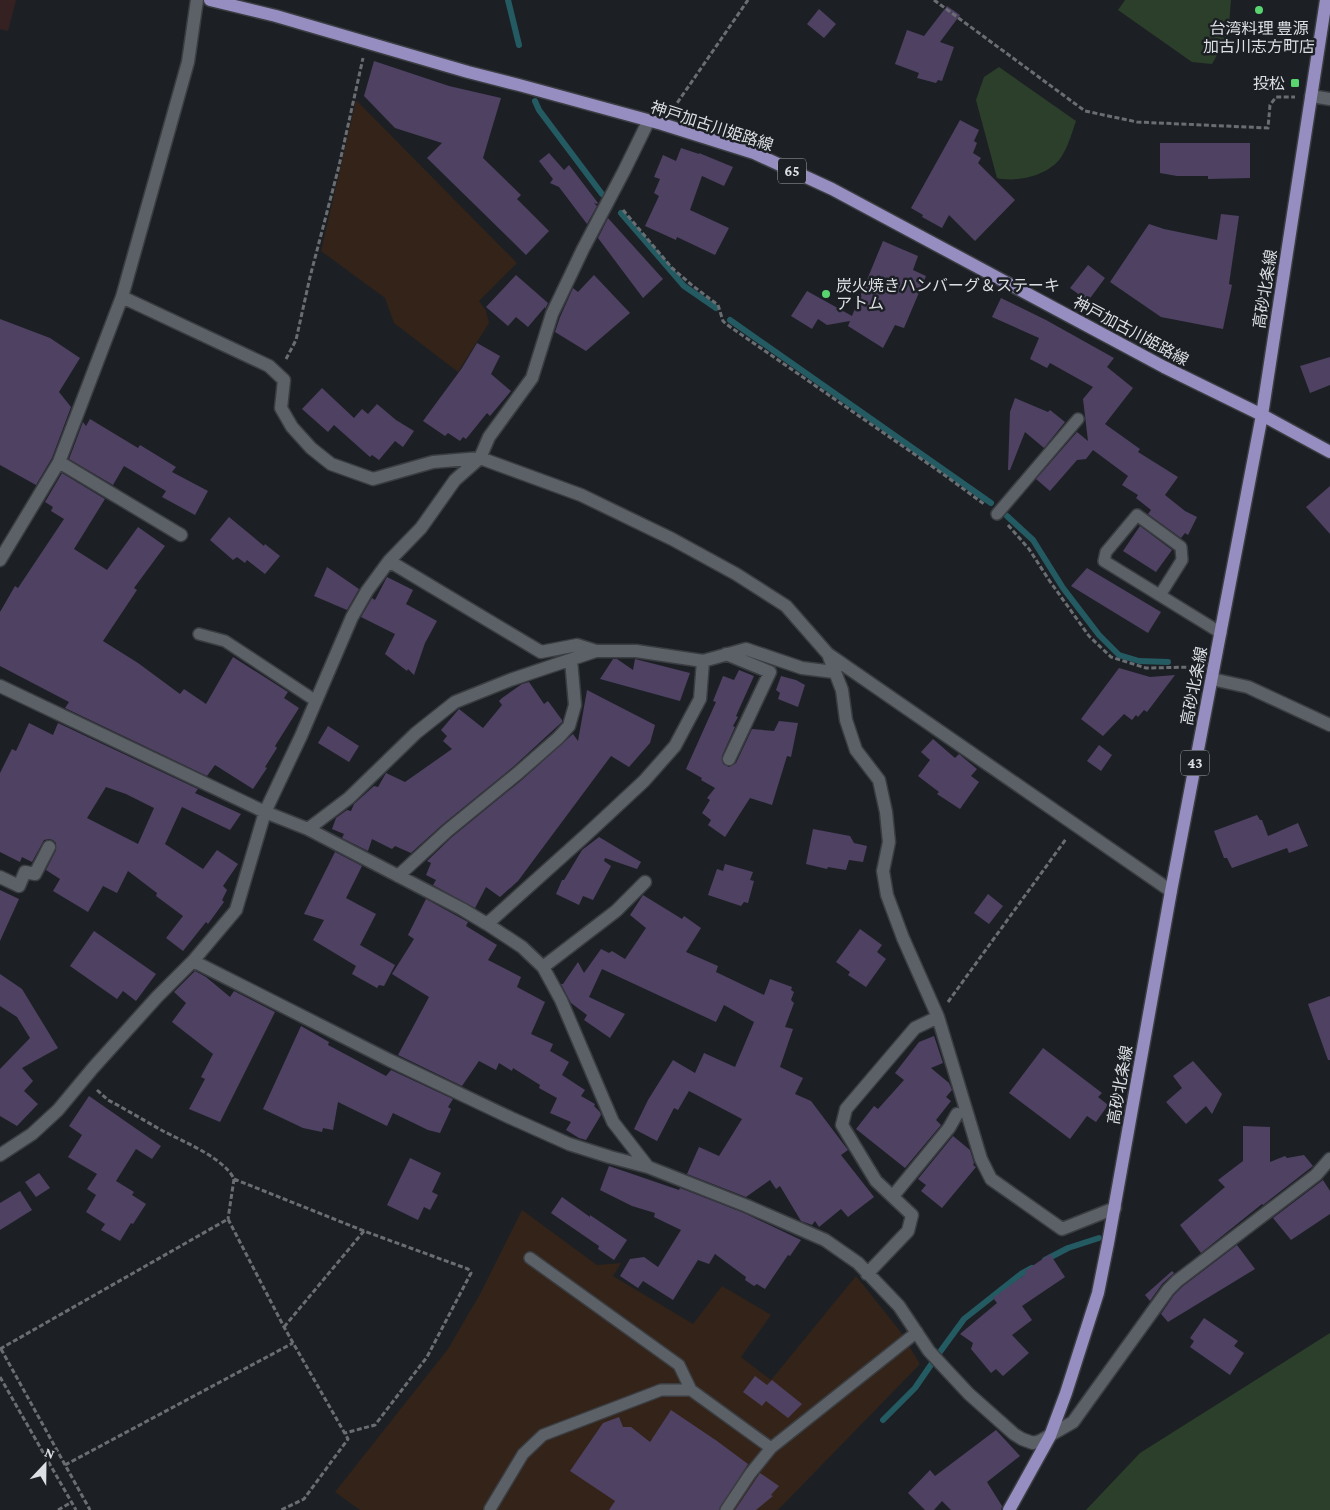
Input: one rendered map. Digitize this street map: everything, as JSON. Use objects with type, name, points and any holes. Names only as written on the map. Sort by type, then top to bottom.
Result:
[{"type":"main road","name":"神戸加古川姫路線","points":[[210,0],[276,16],[468,72],[648,122],[662,124],[754,153],[832,190],[1164,367],[1262,415],[1330,452]]},
{"type":"main road","name":"高砂北条線","points":[[1009,1510],[1050,1436],[1098,1293],[1115,1208],[1170,891],[1262,415],[1326,0]]},
{"type":"street","points":[[0,560],[58,462],[122,297],[188,62],[197,0]]},
{"type":"street","points":[[1311,96],[1330,99]]},
{"type":"street","points":[[0,1155],[32,1134],[58,1110],[157,997],[194,960],[236,910],[265,812],[301,736],[352,617],[367,591],[389,561],[422,528],[455,480],[480,458],[490,437],[532,378],[552,314],[648,122]]},
{"type":"street","points":[[122,297],[276,371],[284,380],[280,408],[292,427],[311,448],[331,464],[373,479],[433,462],[480,458],[581,495],[672,539],[736,574],[786,606],[828,654],[1170,891]]},
{"type":"street","points":[[58,462],[182,535]]},
{"type":"street","points":[[389,561],[542,652],[577,645],[596,651],[636,651],[703,661],[746,649],[802,668],[834,672]]},
{"type":"street","points":[[308,829],[349,798],[416,732],[455,702],[510,680],[596,651]]},
{"type":"street","points":[[726,654],[770,672],[729,759]]},
{"type":"street","points":[[828,654],[842,690],[846,720],[856,750],[879,780],[886,812],[888,842],[883,871],[887,895],[938,1017],[981,1160],[991,1179],[1062,1229],[1115,1208]]},
{"type":"street","points":[[398,876],[447,831],[558,738],[569,726],[575,705],[571,660]]},
{"type":"street","points":[[488,924],[644,781],[675,746],[700,699],[703,661]]},
{"type":"street","points":[[1213,673],[1330,725]]},
{"type":"street","points":[[0,686],[265,812],[308,829],[488,924],[522,947],[543,967],[561,1000],[614,1122],[648,1167]]},
{"type":"street","points":[[0,877],[18,886],[25,872],[35,874],[49,846]]},
{"type":"street","points":[[543,967],[616,911],[645,882]]},
{"type":"street","points":[[194,960],[389,1060],[569,1144],[648,1167],[747,1206],[825,1240],[858,1263],[899,1306],[929,1351],[969,1394],[1022,1440],[1033,1443],[1050,1436],[1074,1422],[1158,1302],[1172,1286],[1329,1163]]},
{"type":"street","points":[[868,1274],[908,1231],[912,1215],[876,1181],[842,1125],[846,1109],[915,1028],[938,1017]]},
{"type":"street","points":[[892,1196],[950,1128],[957,1114]]},
{"type":"lane","points":[[1000,510],[1078,419]]},
{"type":"lane","points":[[1160,595],[1182,560],[1181,547],[1137,515],[1106,552],[1104,561],[1220,632]]},
{"type":"lane","points":[[199,634],[225,641],[316,700]]},
{"type":"lane","points":[[530,1258],[679,1365],[691,1390],[771,1448]]},
{"type":"lane","points":[[726,1510],[750,1474],[771,1448],[917,1332]]},
{"type":"lane","points":[[490,1509],[523,1454],[543,1435],[661,1390],[691,1390]]},
{"type":"path","points":[[662,124],[748,0]]},
{"type":"path","points":[[934,0],[1085,111],[1144,123],[1268,128],[1270,105],[1276,97],[1311,96]]},
{"type":"path","points":[[276,371],[291,353],[296,340],[310,276],[339,166],[367,42]]},
{"type":"path","points":[[611,196],[672,268],[718,305],[723,321],[943,474],[1000,510],[1089,636],[1111,657],[1146,668],[1213,673]]},
{"type":"path","points":[[938,1017],[1076,825]]},
{"type":"path","points":[[84,1079],[108,1100],[221,1164],[231,1173],[234,1179],[228,1220],[284,1327],[348,1439],[304,1499],[281,1510]]},
{"type":"path","points":[[234,1179],[364,1231],[468,1269],[471,1273],[427,1357],[375,1425],[345,1433]]},
{"type":"path","points":[[90,1510],[0,1349],[228,1220]]},
{"type":"path","points":[[284,1327],[364,1231]]},
{"type":"path","points":[[65,1465],[293,1343]]},
{"type":"path","points":[[0,1377],[76,1510]]},
{"type":"path","points":[[58,1510],[72,1502]]},
{"type":"shaded area","points":[[0,0],[16,0],[8,31],[0,29]]},
{"type":"shaded area","points":[[356,100],[517,263],[479,301],[486,311],[489,323],[458,372],[394,323],[385,298],[321,251]]},
{"type":"shaded area","points":[[522,1210],[597,1265],[621,1263],[613,1276],[693,1324],[722,1286],[771,1315],[741,1357],[771,1380],[856,1276],[900,1331],[920,1364],[778,1510],[360,1510],[335,1492],[448,1349],[480,1294]]},
{"type":"green space","points":[[1125,0],[1231,0],[1228,36],[1212,64],[1192,62],[1118,10]]},
{"type":"green space","points":[[999,67],[1076,121],[1067,146],[1058,161],[1034,176],[1015,179],[997,178],[976,100],[984,77]]},
{"type":"green space","points":[[1330,1333],[1330,1510],[1086,1510],[1140,1453]]},
{"type":"building","points":[[947,6],[960,15],[940,42],[954,47],[942,81],[938,80],[936,83],[917,78],[919,73],[895,64],[907,30],[924,36]]},
{"type":"building","points":[[819,9],[836,24],[824,38],[807,24]]},
{"type":"building","points":[[374,61],[449,86],[501,98],[483,158],[521,195],[517,199],[549,231],[526,255],[427,158],[442,143],[395,128],[364,96]]},
{"type":"building","points":[[960,120],[979,130],[974,141],[977,143],[973,153],[981,158],[978,163],[1015,200],[975,241],[949,215],[942,228],[922,217],[923,215],[911,208]]},
{"type":"building","points":[[1160,143],[1250,143],[1250,178],[1208,179],[1208,176],[1177,176],[1160,173]]},
{"type":"building","points":[[681,148],[733,167],[724,186],[702,176],[690,210],[729,228],[715,255],[677,237],[676,240],[645,226],[659,196],[654,193],[660,179],[654,177],[663,155],[676,161]]},
{"type":"building","points":[[549,153],[564,170],[569,165],[598,203],[594,203],[597,206],[587,224],[559,187],[550,183],[553,179],[539,161]]},
{"type":"building","points":[[1221,214],[1239,216],[1229,284],[1232,285],[1223,329],[1161,317],[1110,282],[1149,224],[1217,240]]},
{"type":"building","points":[[608,218],[663,279],[643,298],[598,238]]},
{"type":"building","points":[[883,241],[918,256],[913,270],[926,276],[904,328],[895,325],[883,348],[848,326],[850,321],[827,325],[818,319],[812,329],[791,316],[807,291],[852,316]]},
{"type":"building","points":[[1088,265],[1105,278],[1088,301],[1070,288]]},
{"type":"building","points":[[516,275],[548,303],[545,309],[545,307],[528,327],[516,317],[508,326],[486,307]]},
{"type":"building","points":[[594,275],[630,313],[586,351],[555,332],[573,288],[578,292]]},
{"type":"building","points":[[1001,298],[1046,320],[1114,358],[1107,367],[1133,388],[1105,424],[1140,449],[1138,452],[1178,477],[1165,495],[1185,511],[1197,517],[1188,535],[1185,533],[1181,538],[1148,514],[1151,510],[1136,498],[1138,495],[1122,485],[1128,476],[1093,450],[1086,459],[1077,460],[1050,491],[1036,479],[1077,432],[1088,441],[1083,399],[1093,387],[1050,363],[1047,368],[1030,359],[1039,338],[992,317]]},
{"type":"building","points":[[0,319],[50,338],[80,358],[59,392],[71,407],[52,458],[36,485],[0,465]]},
{"type":"building","points":[[477,343],[500,356],[491,374],[511,391],[490,416],[487,413],[466,439],[463,437],[460,441],[448,433],[445,436],[423,421],[462,368]]},
{"type":"building","points":[[1330,357],[1330,385],[1310,393],[1300,366]]},
{"type":"building","points":[[322,388],[354,418],[362,409],[368,414],[377,404],[396,420],[414,431],[403,447],[395,441],[379,460],[372,455],[370,457],[334,425],[328,432],[302,409]]},
{"type":"building","points":[[1015,398],[1048,412],[1050,410],[1065,422],[1044,448],[1025,432],[1010,470],[1008,470],[1010,412]]},
{"type":"building","points":[[90,419],[138,448],[140,445],[176,467],[172,472],[208,491],[195,515],[162,497],[166,491],[124,466],[113,485],[69,459],[83,422],[86,426]]},
{"type":"building","points":[[62,473],[105,499],[74,549],[107,570],[138,527],[165,546],[134,588],[137,590],[103,641],[138,663],[180,694],[184,689],[206,704],[233,657],[288,692],[284,698],[299,708],[275,746],[277,748],[265,767],[267,768],[253,789],[215,765],[207,776],[65,708],[69,702],[0,666],[0,612],[15,586],[18,588],[64,519],[51,511],[53,507],[45,502]]},
{"type":"building","points":[[1330,486],[1330,534],[1306,507]]},
{"type":"building","points":[[229,517],[264,546],[265,544],[280,556],[265,574],[247,560],[245,563],[237,557],[233,560],[210,540]]},
{"type":"building","points":[[1140,526],[1172,550],[1156,572],[1123,551]]},
{"type":"building","points":[[327,567],[359,589],[347,610],[314,596]]},
{"type":"building","points":[[1087,568],[1161,612],[1148,633],[1071,586]]},
{"type":"building","points":[[387,577],[413,590],[406,604],[437,621],[425,643],[414,675],[385,654],[395,634],[361,617],[372,598],[375,600]]},
{"type":"building","points":[[613,659],[617,659],[633,670],[635,659],[690,673],[680,701],[600,679]]},
{"type":"building","points":[[1119,668],[1150,677],[1175,675],[1147,712],[1144,710],[1138,717],[1136,715],[1132,720],[1124,714],[1103,736],[1081,719]]},
{"type":"building","points":[[739,670],[754,676],[736,716],[738,717],[733,726],[735,727],[722,756],[723,764],[729,767],[736,763],[752,729],[774,731],[779,721],[798,723],[791,757],[787,756],[772,805],[750,798],[725,837],[708,825],[711,820],[702,813],[710,800],[707,798],[715,788],[686,769],[716,702],[713,701],[723,676],[734,680]]},
{"type":"building","points":[[781,676],[796,680],[805,685],[798,707],[778,699],[780,693],[776,690]]},
{"type":"building","points":[[529,682],[544,704],[548,701],[562,722],[513,767],[411,853],[395,846],[392,849],[372,839],[368,851],[342,838],[344,834],[332,829],[336,818],[347,810],[351,811],[354,804],[374,786],[378,787],[386,773],[405,782],[452,749],[443,741],[447,736],[441,730],[459,709],[483,728],[502,705],[499,701],[502,698],[522,684]]},
{"type":"building","points":[[587,690],[655,725],[650,743],[629,767],[611,756],[518,881],[500,897],[486,887],[475,908],[433,885],[436,880],[426,875],[431,863],[427,861],[452,837],[523,779],[573,734],[578,741]]},
{"type":"building","points":[[29,723],[53,735],[58,723],[198,789],[195,793],[241,814],[230,830],[182,807],[165,844],[203,869],[217,850],[238,864],[223,886],[227,890],[222,900],[224,902],[208,924],[206,922],[183,951],[166,938],[183,916],[156,896],[157,893],[128,871],[117,893],[103,886],[88,912],[53,891],[60,879],[46,870],[56,850],[56,843],[53,840],[44,840],[32,862],[22,857],[20,862],[0,852],[0,773],[12,749],[16,751]],"holes":[[[106,787],[126,794],[154,808],[138,844],[87,818]]]},
{"type":"building","points":[[328,726],[359,746],[349,762],[318,743]]},
{"type":"building","points":[[933,739],[955,758],[959,754],[977,769],[971,776],[979,782],[960,809],[937,794],[939,792],[918,776],[930,760],[921,752]]},
{"type":"building","points":[[1099,745],[1112,755],[1101,771],[1087,761]]},
{"type":"building","points":[[1257,815],[1262,820],[1268,836],[1298,823],[1308,846],[1289,853],[1287,848],[1232,868],[1227,858],[1224,858],[1214,831]]},
{"type":"building","points":[[813,829],[850,836],[854,843],[867,846],[863,862],[849,860],[846,870],[828,867],[827,869],[806,864]]},
{"type":"building","points":[[599,837],[641,862],[637,869],[605,858],[604,861],[611,866],[593,900],[583,896],[579,905],[556,894],[562,880],[564,880],[582,850]]},
{"type":"building","points":[[335,852],[362,866],[346,898],[376,914],[360,945],[395,965],[384,986],[379,985],[377,988],[352,974],[356,966],[313,940],[324,920],[304,914]]},
{"type":"building","points":[[725,864],[753,872],[750,880],[754,881],[748,903],[744,902],[741,906],[708,895],[717,869],[723,871]]},
{"type":"building","points":[[0,890],[19,899],[0,941]]},
{"type":"building","points":[[988,894],[1003,906],[989,924],[974,913]]},
{"type":"building","points":[[643,895],[682,919],[684,916],[701,928],[686,952],[718,966],[716,972],[764,995],[770,979],[792,987],[791,990],[794,992],[791,1000],[794,1003],[785,1027],[793,1029],[780,1067],[803,1078],[795,1094],[811,1101],[848,1150],[841,1155],[874,1197],[848,1217],[841,1209],[819,1227],[815,1221],[812,1225],[801,1221],[780,1186],[776,1189],[770,1180],[746,1197],[687,1174],[699,1147],[719,1156],[742,1119],[689,1091],[678,1110],[674,1108],[657,1141],[634,1129],[648,1100],[673,1060],[695,1073],[704,1053],[735,1067],[754,1022],[724,1005],[716,1022],[602,969],[589,997],[625,1014],[610,1038],[584,1020],[587,1015],[571,1003],[561,984],[563,984],[578,962],[584,973],[601,949],[609,953],[612,951],[625,959],[646,928],[630,915]]},
{"type":"building","points":[[426,899],[468,922],[466,926],[497,945],[488,960],[521,977],[517,987],[545,1002],[531,1034],[553,1044],[550,1051],[569,1062],[562,1075],[585,1090],[581,1096],[595,1104],[594,1106],[600,1112],[601,1115],[586,1140],[566,1130],[571,1122],[550,1113],[557,1098],[539,1088],[540,1085],[513,1068],[512,1071],[499,1063],[496,1070],[479,1061],[462,1086],[398,1055],[429,997],[392,974],[414,939],[408,935]]},
{"type":"building","points":[[860,929],[882,945],[877,952],[886,959],[866,987],[848,975],[850,972],[836,962]]},
{"type":"building","points":[[94,931],[156,974],[136,1001],[123,991],[117,999],[70,966]]},
{"type":"building","points":[[195,971],[206,977],[230,997],[234,991],[275,1012],[220,1122],[189,1109],[205,1079],[201,1077],[213,1054],[172,1022],[186,1003],[174,992]]},
{"type":"building","points":[[0,974],[22,989],[58,1048],[22,1068],[33,1081],[24,1091],[38,1104],[17,1126],[0,1116],[0,1069],[30,1038],[17,1017],[0,1006]]},
{"type":"building","points":[[1330,996],[1330,1060],[1328,1060],[1308,1004]]},
{"type":"building","points":[[301,1026],[329,1042],[328,1045],[386,1076],[391,1070],[453,1099],[448,1107],[451,1109],[440,1133],[428,1130],[393,1113],[387,1126],[338,1102],[333,1130],[323,1128],[322,1132],[303,1128],[263,1109]]},
{"type":"building","points":[[934,1036],[943,1063],[931,1068],[949,1083],[952,1090],[946,1097],[951,1101],[936,1120],[941,1125],[905,1168],[856,1129],[874,1106],[878,1109],[904,1080],[895,1073],[919,1042]]},
{"type":"building","points":[[1043,1048],[1102,1093],[1098,1097],[1108,1105],[1096,1122],[1087,1116],[1070,1139],[1009,1093]]},
{"type":"building","points":[[1193,1061],[1222,1094],[1212,1114],[1206,1106],[1186,1124],[1166,1102],[1182,1088],[1173,1076]]},
{"type":"building","points":[[89,1096],[161,1146],[152,1159],[136,1149],[116,1181],[134,1192],[132,1195],[146,1204],[120,1241],[101,1230],[105,1224],[86,1212],[96,1195],[87,1189],[97,1174],[68,1157],[82,1135],[69,1126]]},
{"type":"building","points":[[1243,1126],[1270,1127],[1270,1162],[1285,1156],[1287,1158],[1304,1155],[1313,1166],[1201,1253],[1180,1225],[1225,1187],[1218,1180],[1243,1161]]},
{"type":"building","points":[[953,1136],[970,1150],[973,1165],[976,1167],[942,1208],[921,1191],[926,1185],[918,1179]]},
{"type":"building","points":[[410,1158],[441,1173],[432,1192],[438,1195],[430,1210],[424,1207],[418,1220],[387,1205]]},
{"type":"building","points":[[609,1166],[679,1190],[680,1188],[744,1213],[801,1240],[790,1256],[788,1255],[765,1289],[757,1284],[754,1286],[745,1280],[746,1277],[715,1254],[709,1264],[698,1260],[673,1300],[643,1281],[638,1288],[620,1276],[630,1259],[644,1257],[658,1267],[681,1230],[654,1217],[655,1213],[632,1206],[600,1190]]},
{"type":"building","points":[[39,1173],[50,1188],[36,1197],[25,1182]]},
{"type":"building","points":[[1323,1180],[1330,1191],[1330,1214],[1291,1240],[1273,1218]]},
{"type":"building","points":[[20,1191],[32,1210],[0,1230],[0,1203]]},
{"type":"building","points":[[562,1197],[627,1240],[614,1260],[598,1249],[599,1246],[551,1213]]},
{"type":"building","points":[[1237,1245],[1255,1269],[1168,1322],[1161,1314],[1174,1295]]},
{"type":"building","points":[[1050,1254],[1065,1277],[1022,1306],[1032,1320],[1012,1335],[1029,1353],[1003,1376],[996,1369],[991,1373],[971,1349],[973,1343],[960,1334],[997,1303],[993,1298],[1026,1274],[1025,1271]]},
{"type":"building","points":[[1172,1271],[1174,1273],[1162,1284],[1150,1301],[1145,1295]]},
{"type":"building","points":[[1204,1318],[1238,1341],[1234,1346],[1244,1353],[1230,1375],[1190,1347],[1194,1341],[1190,1338]]},
{"type":"building","points":[[755,1376],[767,1385],[772,1380],[802,1404],[788,1418],[766,1401],[762,1406],[743,1392]]},
{"type":"building","points":[[671,1410],[748,1464],[719,1510],[609,1510],[615,1501],[570,1471],[603,1423],[619,1417],[623,1427],[631,1427],[650,1442]]},
{"type":"building","points":[[996,1430],[1020,1456],[987,1482],[1002,1506],[1001,1510],[951,1510],[942,1501],[934,1510],[925,1510],[908,1493],[930,1470],[935,1476]]},
{"type":"building","points":[[760,1473],[779,1486],[771,1495],[773,1496],[756,1510],[735,1510]]},
{"type":"waterway","points":[[508,0],[519,45]]},
{"type":"waterway","points":[[535,101],[539,110],[602,194]]},
{"type":"waterway","points":[[621,213],[684,286],[716,308]]},
{"type":"waterway","points":[[730,320],[991,503]]},
{"type":"waterway","points":[[1007,516],[1033,540],[1063,588],[1099,635],[1119,655],[1139,661],[1168,662]]},
{"type":"waterway","points":[[1045,1260],[1068,1248],[1099,1238]]},
{"type":"waterway","points":[[883,1420],[915,1388],[964,1319],[1021,1274],[1032,1268]]},
{"type":"place","name":"台湾料理 豊源 加古川志方町店","points":[[1259,10]]},
{"type":"place","name":"投松","points":[[1295,83]]},
{"type":"place","name":"炭火焼きハンバーグ＆ステーキ アトム","points":[[826,294]]}]
